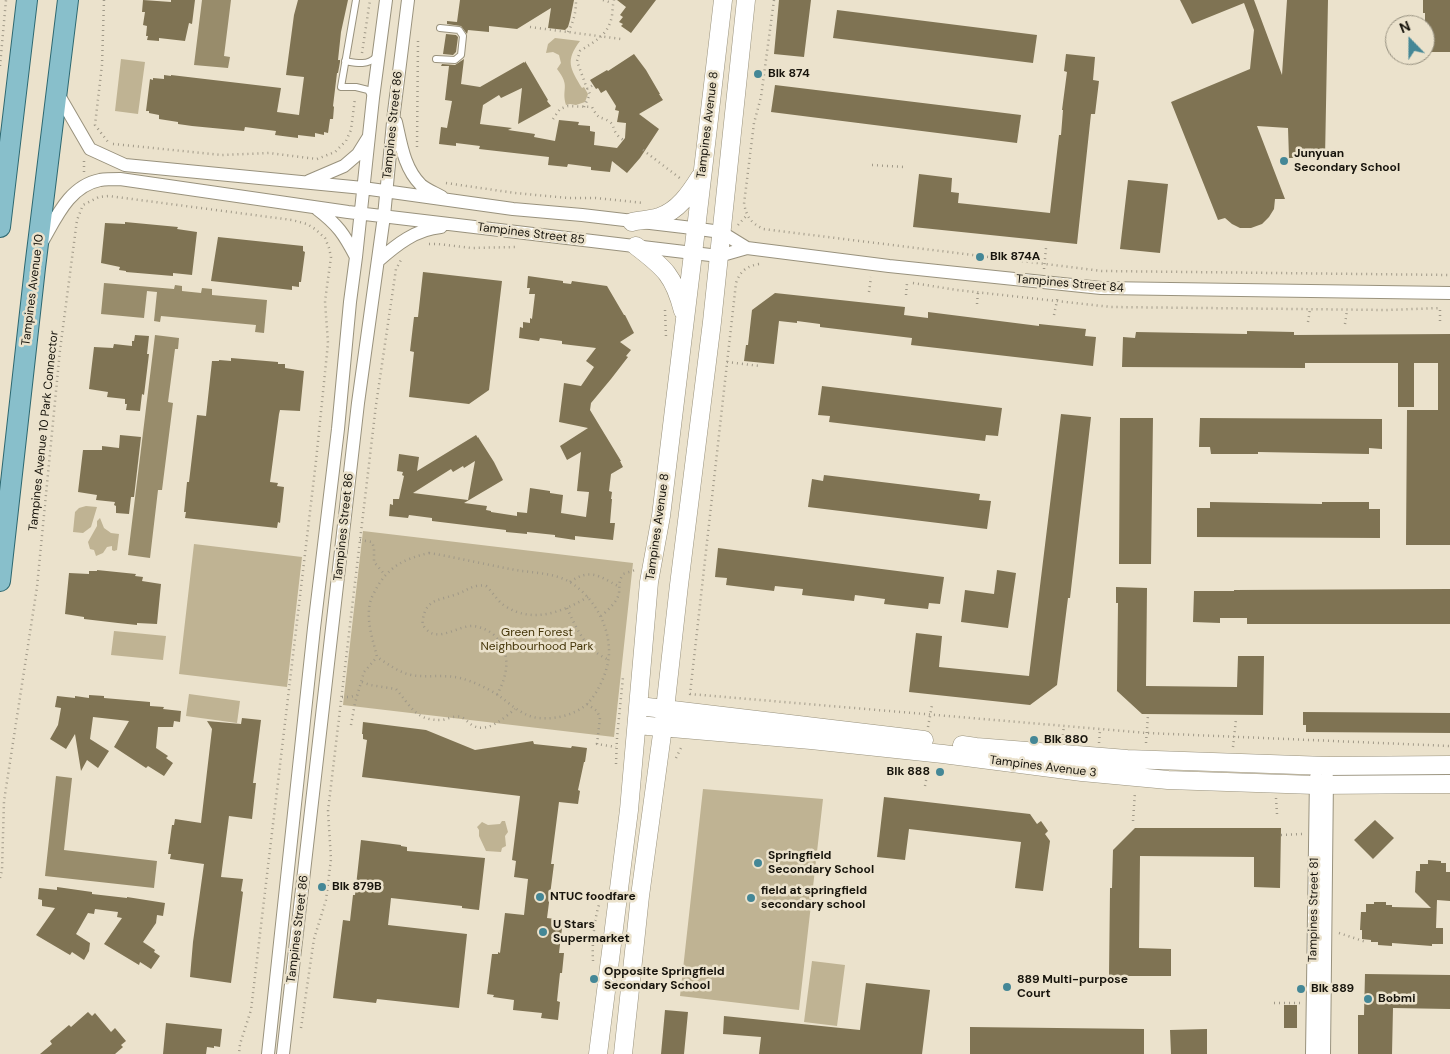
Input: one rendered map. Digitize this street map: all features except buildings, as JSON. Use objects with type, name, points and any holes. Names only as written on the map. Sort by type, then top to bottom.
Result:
[{"type":"main road","points":[[0,227],[27,0]]},
{"type":"main road","name":"Tampines Avenue 10","points":[[0,581],[68,0]]},
{"type":"street","name":"Tampines Street 86","points":[[268,1054],[314,628],[338,429],[350,302],[386,0]]},
{"type":"street","name":"Tampines Street 86","points":[[283,1054],[358,402],[384,216],[394,112],[408,0]]},
{"type":"street","name":"Tampines Avenue 8","points":[[598,1054],[613,927],[626,841],[649,582],[661,516],[722,0]]},
{"type":"street","name":"Tampines Avenue 8","points":[[622,1054],[719,256],[729,229],[746,0]]},
{"type":"street","points":[[57,92],[90,149]]},
{"type":"street","points":[[394,112],[406,163],[410,170],[422,186],[447,200]]},
{"type":"street","name":"Tampines Street 85","points":[[307,182],[344,166],[358,154],[369,136]]},
{"type":"street","name":"Tampines Street 85","points":[[90,149],[125,165],[363,188],[513,210],[582,215],[696,230]]},
{"type":"street","points":[[632,222],[659,218],[673,210],[686,199],[703,173]]},
{"type":"street","name":"Tampines Street 85","points":[[38,248],[66,202],[75,192],[99,180],[120,179],[315,208],[719,256],[747,248]]},
{"type":"street","points":[[315,208],[336,225],[345,236],[356,257]]},
{"type":"street","points":[[378,261],[404,240],[416,234],[433,227],[455,225]]},
{"type":"street","name":"Tampines Street 84","points":[[696,230],[729,229],[747,248],[889,266],[1111,289],[1450,293]]},
{"type":"street","points":[[636,246],[670,276],[679,296],[685,319]]},
{"type":"street","name":"Tampines Avenue 3","points":[[639,706],[976,747],[1127,759],[1322,766],[1450,765]]},
{"type":"street","name":"Tampines Avenue 3","points":[[637,725],[859,745],[1082,772],[1168,780],[1321,785],[1450,784]]},
{"type":"street","name":"Tampines Street 81","points":[[1312,1054],[1322,766]]},
{"type":"street","name":"Tampines Street 81","points":[[1321,785],[1324,1054]]},
{"type":"lane","points":[[356,0],[341,86],[368,90],[373,98]]},
{"type":"lane","points":[[436,59],[455,60],[461,55],[463,36],[459,30],[440,28]]},
{"type":"lane","points":[[344,61],[360,64],[371,62],[380,55]]},
{"type":"path","points":[[0,66],[6,0]]},
{"type":"path","points":[[104,0],[102,65],[95,125],[109,143],[222,155],[269,153],[317,159],[335,152],[346,141],[351,130],[356,88]]},
{"type":"path","points":[[360,64],[370,0]]},
{"type":"path","points":[[568,32],[574,21],[576,0]]},
{"type":"path","points":[[584,107],[590,94],[576,61],[580,51],[603,36],[608,29],[612,19],[613,1],[603,0]]},
{"type":"path","points":[[774,0],[763,80],[753,132],[744,204],[747,215],[754,224],[763,229],[1102,271],[1450,275]]},
{"type":"path","points":[[530,27],[621,39]]},
{"type":"path","points":[[417,149],[418,40]]},
{"type":"path","points":[[587,88],[594,85]]},
{"type":"path","points":[[553,119],[560,109],[568,106],[592,107],[596,116],[608,121],[613,126],[614,132],[625,141]]},
{"type":"path","points":[[86,185],[83,168],[84,158],[90,149]]},
{"type":"path","points":[[642,150],[683,180]]},
{"type":"path","points":[[872,166],[904,168]]},
{"type":"path","points":[[443,183],[515,193],[644,203]]},
{"type":"path","name":"Tampines Avenue 10 Park Connector","points":[[0,878],[2,870],[4,801],[37,587],[60,350],[77,220],[83,205],[99,197],[109,196],[292,220],[306,224],[325,238],[331,257],[325,301],[328,343],[290,692],[251,1010],[240,1044],[239,1054]]},
{"type":"path","points":[[729,229],[747,215]]},
{"type":"path","points":[[424,244],[472,248],[519,246]]},
{"type":"path","points":[[1044,264],[1046,248]]},
{"type":"path","points":[[300,1032],[314,939],[326,900],[331,859],[328,811],[376,405],[396,269],[406,255]]},
{"type":"path","points":[[739,275],[736,283],[690,694],[1147,733],[1450,746]]},
{"type":"path","points":[[869,292],[871,277]]},
{"type":"path","points":[[906,295],[907,283]]},
{"type":"path","points":[[977,304],[978,292]]},
{"type":"path","points":[[1054,315],[1057,301]]},
{"type":"path","points":[[665,304],[666,342]]},
{"type":"path","points":[[1440,308],[1440,321]]},
{"type":"path","points":[[1308,322],[1310,309]]},
{"type":"path","points":[[1345,324],[1347,310]]},
{"type":"path","points":[[727,362],[760,366]]},
{"type":"path","points":[[360,540],[369,540],[374,544],[374,562],[385,575]]},
{"type":"path","points":[[429,554],[549,575],[570,582],[588,597],[601,616],[609,648],[609,660],[605,674],[587,704],[572,713],[560,717],[533,717],[515,709],[497,695],[460,678],[443,675],[410,675],[398,670],[378,657],[371,635],[370,602],[385,575],[398,564],[413,557],[429,554]]},
{"type":"path","points":[[601,616],[616,601],[619,594],[619,582],[624,574],[635,570],[634,579]]},
{"type":"path","points":[[570,582],[578,576],[591,574],[618,586]]},
{"type":"path","points":[[497,695],[502,685],[507,663],[506,654],[500,642],[492,633],[481,627],[470,626],[441,634],[432,634],[425,629],[422,622],[428,605],[437,599],[459,594],[479,585],[486,586],[505,606],[517,612],[539,616],[567,608],[588,597]]},
{"type":"path","points":[[567,608],[582,638],[590,649],[609,660]]},
{"type":"path","points":[[351,725],[364,672],[378,657]]},
{"type":"path","points":[[617,738],[624,672]]},
{"type":"path","points":[[362,682],[396,689],[414,712],[424,718],[437,720],[454,716],[461,717],[473,726],[481,728],[490,727],[504,719],[515,709]]},
{"type":"path","points":[[342,697],[358,694]]},
{"type":"path","points":[[587,704],[597,711],[600,718],[597,744],[616,747]]},
{"type":"path","points":[[926,740],[932,705]]},
{"type":"path","points":[[1147,733],[1148,715]]},
{"type":"path","points":[[1234,737],[1236,719]]},
{"type":"path","points":[[675,761],[682,746],[692,747]]},
{"type":"path","points":[[925,786],[928,770],[937,770]]},
{"type":"path","points":[[1135,790],[1142,790]]},
{"type":"path","points":[[1133,821],[1135,796]]},
{"type":"path","points":[[1276,798],[1276,814]]},
{"type":"path","points":[[1281,836],[1298,834]]},
{"type":"path","points":[[1335,932],[1366,942]]},
{"type":"path","points":[[1274,1003],[1301,1003]]},
{"type":"green space","points":[[555,38],[580,41],[572,54],[571,64],[578,81],[588,94],[585,102],[576,105],[566,105],[564,80],[557,69],[561,63],[559,55],[553,52],[546,53],[548,44]]},
{"type":"green space","points":[[121,59],[145,62],[138,114],[115,111]]},
{"type":"green space","points":[[86,506],[97,507],[91,527],[83,533],[73,532],[75,512],[79,508]]},
{"type":"green space","points":[[100,518],[104,528],[111,533],[119,534],[117,550],[112,550],[112,546],[107,547],[103,553],[96,556],[94,550],[90,549],[88,542]]},
{"type":"green space","name":"Green Forest Neighbourhood Park","points":[[363,531],[633,563],[614,737],[343,705]]},
{"type":"green space","points":[[194,544],[302,557],[287,687],[179,674]]},
{"type":"green space","points":[[114,631],[166,636],[163,660],[111,655]]},
{"type":"green space","points":[[189,694],[240,701],[237,723],[186,716]]},
{"type":"green space","name":"field at springfield secondary school","points":[[703,789],[823,799],[799,1010],[680,996]]},
{"type":"green space","points":[[502,821],[505,821],[508,832],[505,836],[506,846],[502,848],[501,852],[486,851],[477,827],[482,822],[488,825],[500,824]]},
{"type":"green space","points":[[812,961],[845,965],[837,1026],[804,1022]]},
{"type":"shaded area","points":[[202,0],[231,0],[224,56],[230,57],[228,68],[194,65]]},
{"type":"shaded area","points":[[104,283],[174,289],[175,285],[182,286],[182,291],[201,293],[202,288],[212,289],[212,295],[267,300],[264,333],[255,332],[256,325],[161,316],[160,322],[154,321],[157,292],[147,291],[144,318],[101,314]]},
{"type":"shaded area","points":[[155,335],[179,338],[178,349],[175,349],[168,402],[173,403],[162,490],[158,490],[150,558],[128,555]]},
{"type":"shaded area","points":[[56,776],[72,778],[64,850],[157,861],[154,888],[45,876]]},
{"type":"place","name":"Blk 874","points":[[758,74]]},
{"type":"place","name":"Junyuan Secondary School","points":[[1284,161]]},
{"type":"place","name":"Blk 874A","points":[[980,257]]},
{"type":"place","name":"Blk 880","points":[[1034,740]]},
{"type":"place","name":"Blk 888","points":[[940,772]]},
{"type":"place","name":"Springfield Secondary School","points":[[758,863]]},
{"type":"place","name":"Blk 879B","points":[[322,887]]},
{"type":"place","name":"NTUC foodfare","points":[[540,897]]},
{"type":"place","name":"field at springfield secondary school","points":[[751,898]]},
{"type":"place","name":"U Stars Supermarket","points":[[543,932]]},
{"type":"place","name":"Opposite Springfield Secondary School","points":[[594,979]]},
{"type":"place","name":"889 Multi-purpose Court","points":[[1007,987]]},
{"type":"place","name":"Blk 889","points":[[1301,989]]},
{"type":"place","name":"Bobmi","points":[[1368,999]]}]
